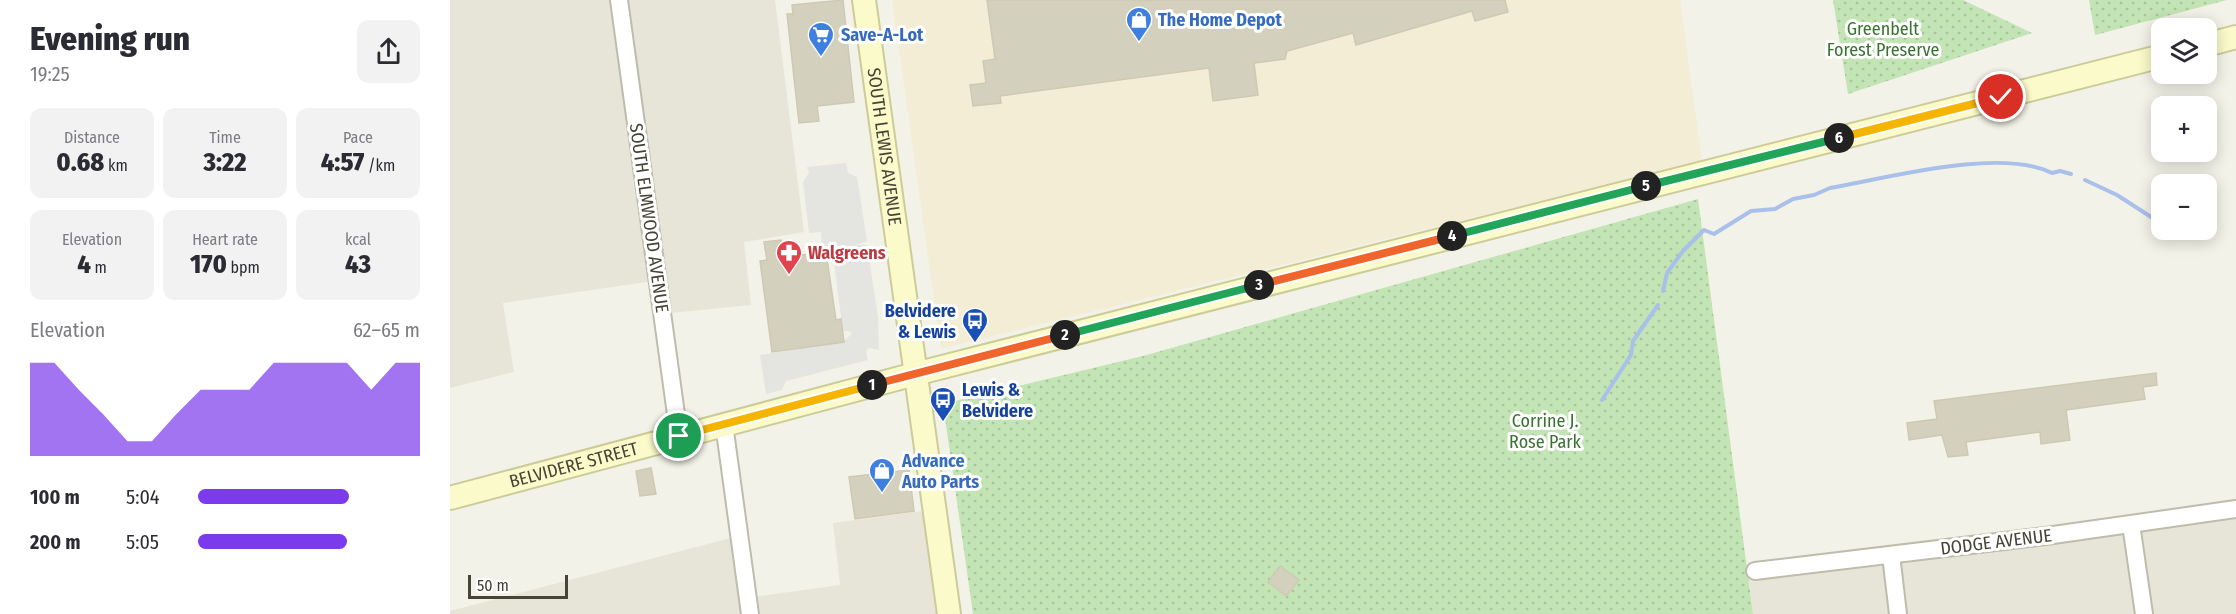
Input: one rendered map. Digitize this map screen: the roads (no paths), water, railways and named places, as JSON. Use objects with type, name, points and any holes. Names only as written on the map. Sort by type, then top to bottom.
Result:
[{"type":"main road","name":"SOUTH LEWIS AVENUE","points":[[864,0],[949,614]]},
{"type":"main road","points":[[2217,42],[2236,38]]},
{"type":"main road","name":"BELVIDERE STREET","points":[[450,498],[915,374],[2151,59]]},
{"type":"street","name":"SOUTH ELMWOOD AVENUE","points":[[619,0],[679,436]]},
{"type":"street","points":[[724,424],[750,614]]},
{"type":"street","name":"DODGE AVENUE","points":[[1755,571],[2236,509]]},
{"type":"street","points":[[2131,524],[2144,614]]},
{"type":"street","points":[[1890,555],[1898,614]]},
{"type":"waterway","points":[[1663,291],[1667,273],[1683,251],[1704,230],[1714,234],[1751,211],[1775,209],[1793,199],[1814,195],[1830,188],[1912,172],[1974,164],[2003,163],[2030,166],[2052,173],[2060,171],[2071,174]]},
{"type":"waterway","points":[[2085,180],[2117,195],[2151,217]]},
{"type":"waterway","points":[[1602,400],[1631,355],[1633,341],[1658,305]]},
{"type":"place","name":"The Home Depot","points":[[1139,43]]},
{"type":"place","name":"Save-A-Lot","points":[[821,58]]},
{"type":"place","name":"Walgreens","points":[[789,276]]},
{"type":"place","name":"Belvidere & Lewis","points":[[975,344]]},
{"type":"place","name":"Lewis & Belvidere","points":[[943,423]]},
{"type":"place","name":"Advance Auto Parts","points":[[882,494]]},
{"type":"park label","name":"Greenbelt Forest Preserve","points":[[1883,39]]},
{"type":"park label","name":"Corrine J. Rose Park","points":[[1545,431]]}]
